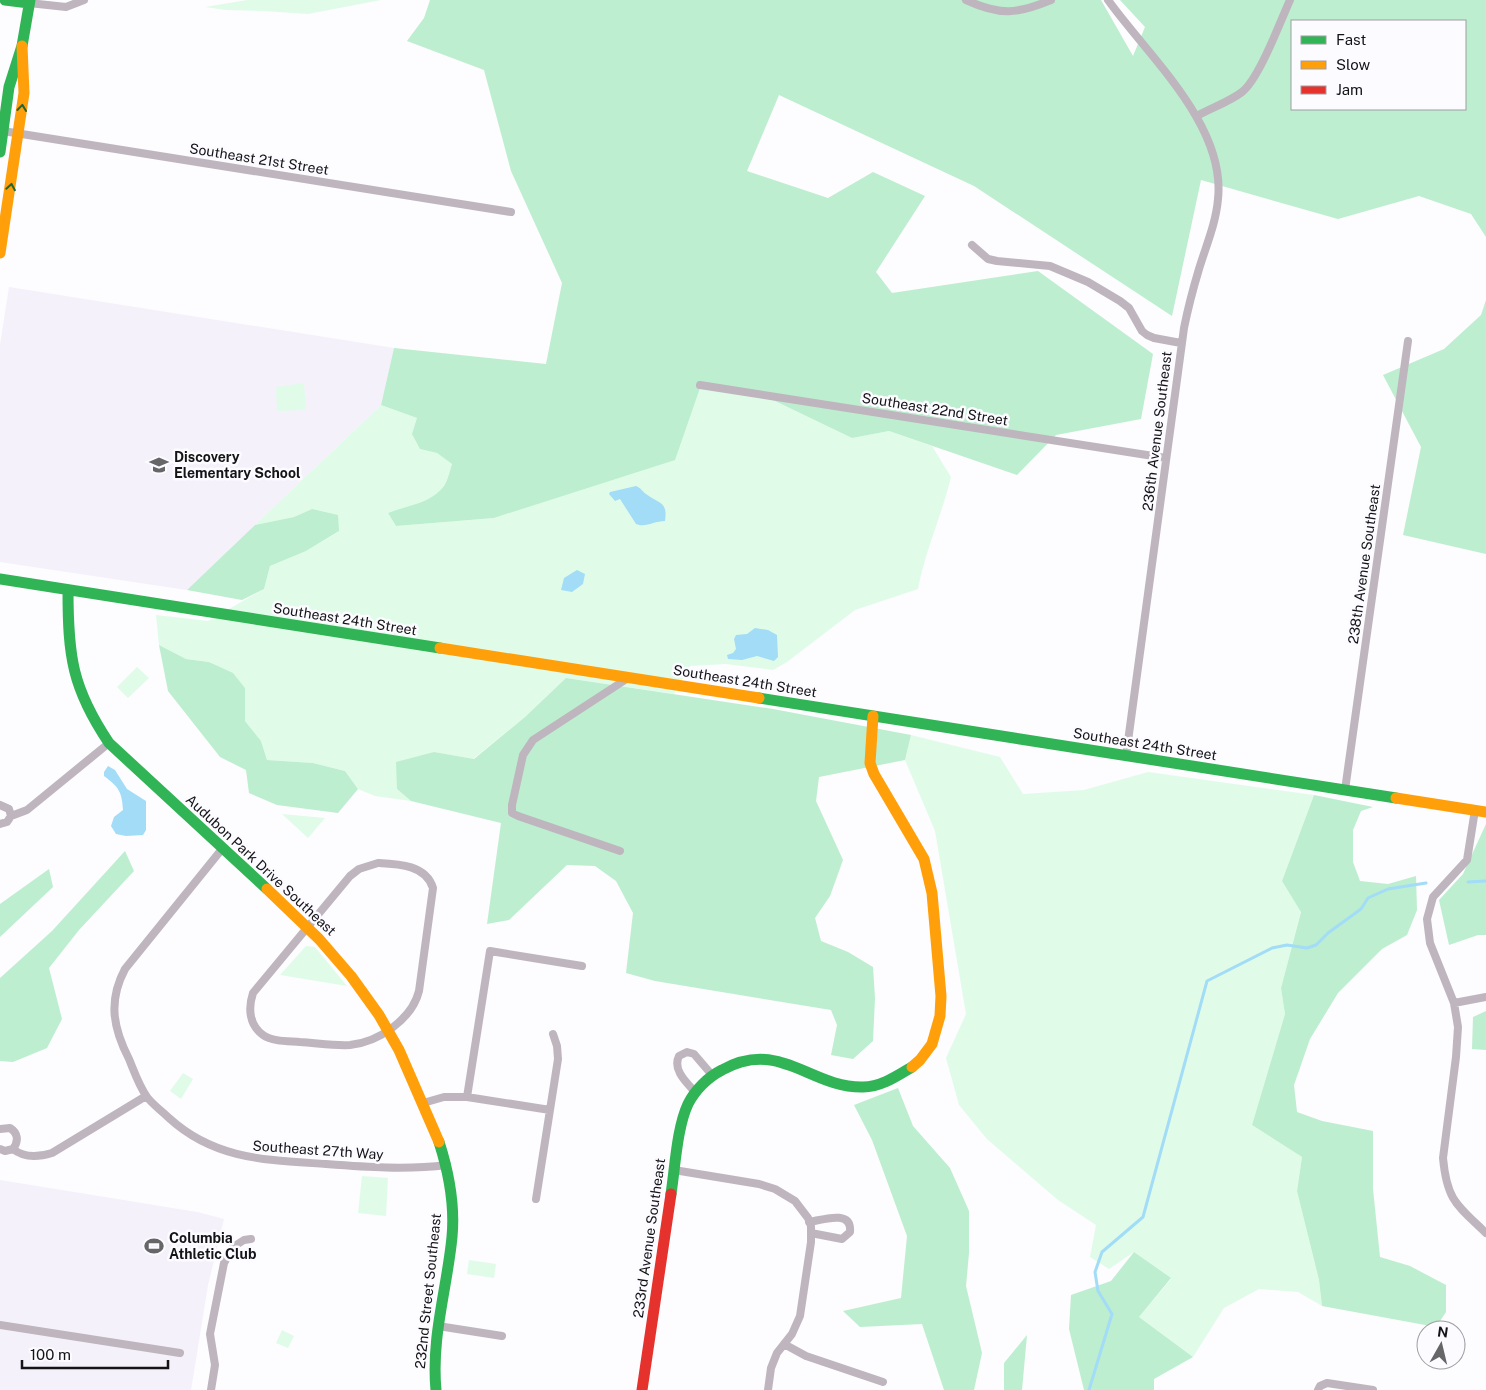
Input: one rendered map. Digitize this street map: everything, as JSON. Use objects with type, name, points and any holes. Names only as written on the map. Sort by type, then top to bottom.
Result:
[{"type":"street","points":[[5,0],[66,7],[84,0]]},
{"type":"street","points":[[966,0],[988,8],[1013,12],[1026,10],[1051,0]]},
{"type":"street","name":"236th Avenue Southeast","points":[[1108,0],[1182,93],[1197,116],[1214,158],[1219,186],[1211,233],[1188,308],[1181,343],[1126,756]]},
{"type":"street","points":[[1197,116],[1242,92],[1248,86],[1266,54],[1290,0]]},
{"type":"street","points":[[0,152],[9,87],[22,46],[30,2]]},
{"type":"street","points":[[0,252],[20,133],[24,93],[22,46]]},
{"type":"street","name":"Southeast 21st Street","points":[[2,131],[511,212]]},
{"type":"street","points":[[972,245],[988,259],[1050,266],[1088,282],[1129,308],[1142,331],[1147,335],[1181,343]]},
{"type":"street","name":"238th Avenue Southeast","points":[[1345,790],[1408,341]]},
{"type":"street","name":"Southeast 22nd Street","points":[[700,385],[1166,458]]},
{"type":"street","name":"Southeast 24th Street","points":[[0,579],[1481,811]]},
{"type":"street","name":"Audubon Park Drive Southeast","points":[[68,591],[68,645],[72,667],[86,707],[95,724],[108,743],[308,927],[350,975],[388,1030],[423,1103],[447,1165]]},
{"type":"street","points":[[620,851],[512,813],[512,805],[523,755],[533,740],[628,678]]},
{"type":"street","points":[[696,1093],[680,1073],[677,1063],[679,1056],[687,1052],[694,1054],[709,1078],[725,1067],[760,1058],[784,1062],[839,1084],[865,1087],[881,1084],[898,1076],[917,1063],[931,1047],[939,1027],[942,1011],[930,880],[917,844],[874,774],[870,763],[873,716]]},
{"type":"street","points":[[0,824],[7,822],[11,816],[27,810],[108,743]]},
{"type":"street","points":[[0,805],[9,809],[11,816]]},
{"type":"street","points":[[1481,811],[1467,860],[1433,896],[1426,919],[1430,943],[1454,1003],[1458,1038],[1443,1158],[1445,1175],[1448,1190],[1456,1204],[1486,1233]]},
{"type":"street","points":[[13,1148],[32,1156],[42,1157],[52,1154],[146,1096],[124,1050],[115,1024],[114,995],[125,969],[222,849]]},
{"type":"street","points":[[378,863],[391,864],[415,868],[426,876],[432,884],[434,896],[417,1000],[404,1017],[388,1030],[361,1043],[338,1045],[274,1040],[264,1036],[252,1022],[250,1011],[253,994],[308,927],[350,876],[359,870],[378,863]]},
{"type":"street","points":[[467,1098],[490,951],[582,966]]},
{"type":"street","points":[[1454,1003],[1486,997]]},
{"type":"street","points":[[536,1200],[558,1059],[557,1046],[553,1034]]},
{"type":"street","name":"233rd Avenue Southeast","points":[[642,1390],[682,1120],[688,1103],[709,1078]]},
{"type":"street","name":"Southeast 27th Way","points":[[146,1096],[178,1126],[194,1138],[238,1155],[261,1160],[397,1168],[447,1165]]},
{"type":"street","points":[[423,1103],[444,1097],[467,1098],[550,1110]]},
{"type":"street","points":[[0,1129],[10,1128],[16,1134],[17,1142],[13,1148],[5,1151],[0,1149]]},
{"type":"street","name":"232nd Street Southeast","points":[[436,1390],[434,1363],[452,1236],[452,1196],[447,1165]]},
{"type":"street","points":[[674,1170],[759,1184],[774,1189],[795,1201],[802,1208],[810,1227],[800,1316],[792,1334],[776,1353],[768,1390]]},
{"type":"street","points":[[211,1390],[215,1365],[210,1334],[224,1263],[233,1247],[244,1240],[250,1239]]},
{"type":"street","points":[[0,1325],[180,1353]]},
{"type":"street","points":[[438,1326],[502,1336]]},
{"type":"street","points":[[784,1344],[806,1356],[882,1382]]},
{"type":"street","points":[[1319,1388],[1327,1384],[1335,1384],[1373,1390]]},
{"type":"shaded area","name":"Discovery Elementary School","points":[[9,287],[394,348],[381,405],[187,590],[0,562],[0,345]]},
{"type":"shaded area","points":[[0,1180],[197,1212],[224,1219],[208,1285],[191,1390],[0,1390]]},
{"type":"green space","points":[[247,0],[381,0],[308,14],[226,10],[205,7]]},
{"type":"green space","points":[[430,0],[1101,0],[1133,56],[1145,27],[1120,0],[1486,0],[1486,237],[1471,214],[1419,196],[1338,219],[1201,180],[1172,316],[974,186],[779,95],[747,171],[828,198],[873,172],[925,196],[876,272],[892,293],[1038,271],[1153,354],[1141,419],[1056,435],[1017,475],[889,431],[852,438],[752,390],[700,388],[675,460],[494,518],[396,526],[388,513],[432,497],[444,486],[452,464],[437,453],[420,449],[412,434],[417,418],[381,405],[394,348],[546,364],[562,283],[511,171],[484,70],[407,41],[424,18]]},
{"type":"green space","points":[[1486,300],[1486,554],[1403,535],[1421,447],[1383,375],[1444,349],[1481,315]]},
{"type":"green space","points":[[304,383],[306,410],[277,411],[276,387]]},
{"type":"green space","points":[[700,388],[752,390],[852,438],[889,431],[932,446],[951,477],[918,589],[855,610],[787,662],[773,670],[726,664],[690,666],[674,694],[566,678],[525,717],[473,759],[434,752],[397,789],[411,801],[375,796],[358,789],[345,771],[313,763],[267,760],[261,741],[245,721],[245,688],[210,662],[186,659],[159,645],[156,615],[208,621],[264,589],[270,566],[306,551],[338,532],[312,509],[294,517],[255,525],[381,405],[417,418],[420,449],[437,453],[452,464],[444,486],[433,497],[388,513],[396,526],[494,518],[548,500]]},
{"type":"green space","points":[[312,509],[338,515],[339,531],[306,551],[270,566],[264,589],[242,600],[187,590],[255,525],[294,517]]},
{"type":"green space","points":[[159,645],[186,659],[209,662],[233,673],[245,688],[245,721],[261,741],[267,760],[313,763],[345,771],[358,789],[338,813],[277,805],[249,793],[246,770],[220,757],[168,691]]},
{"type":"green space","points":[[137,667],[149,678],[128,698],[117,687]]},
{"type":"green space","points":[[566,678],[773,709],[911,735],[905,760],[819,777],[816,801],[843,860],[830,896],[815,918],[821,941],[848,952],[873,967],[875,998],[873,1041],[853,1059],[831,1055],[837,1025],[831,1010],[655,981],[626,973],[633,913],[616,881],[595,866],[567,865],[509,920],[487,924],[501,823],[411,801],[397,789],[396,762],[434,752],[474,759],[525,717]]},
{"type":"green space","points":[[911,735],[1000,757],[1023,794],[1084,790],[1148,772],[1314,795],[1282,881],[1301,911],[1281,988],[1285,1014],[1252,1125],[1302,1157],[1297,1191],[1319,1280],[1322,1306],[1298,1292],[1259,1289],[1224,1308],[1193,1357],[1139,1317],[1171,1279],[1134,1252],[1109,1269],[1090,1257],[1096,1225],[1058,1200],[987,1139],[959,1105],[946,1058],[966,1014],[935,831],[905,760]]},
{"type":"green space","points":[[1314,795],[1373,807],[1361,811],[1353,830],[1353,862],[1360,881],[1388,884],[1416,876],[1417,910],[1407,935],[1382,949],[1338,993],[1310,1039],[1294,1085],[1297,1112],[1322,1121],[1373,1131],[1373,1189],[1380,1257],[1410,1266],[1446,1285],[1446,1312],[1441,1320],[1416,1320],[1416,1323],[1322,1306],[1319,1280],[1297,1191],[1302,1157],[1252,1125],[1285,1014],[1281,988],[1301,912],[1282,881]]},
{"type":"green space","points":[[282,814],[325,818],[308,838]]},
{"type":"green space","points":[[1486,824],[1486,935],[1478,935],[1449,945],[1439,900],[1463,874]]},
{"type":"green space","points":[[125,851],[134,871],[79,930],[49,968],[62,1019],[47,1048],[13,1062],[0,1061],[0,978],[52,931]]},
{"type":"green space","points":[[49,869],[53,887],[0,937],[0,904]]},
{"type":"green space","points":[[306,946],[315,947],[347,986],[280,975]]},
{"type":"green space","points":[[1486,1011],[1486,1050],[1472,1049],[1473,1017]]},
{"type":"green space","points":[[183,1073],[193,1079],[181,1099],[170,1091]]},
{"type":"green space","points":[[898,1088],[913,1126],[950,1168],[969,1211],[969,1253],[966,1286],[982,1353],[974,1390],[944,1390],[922,1324],[860,1327],[843,1311],[901,1298],[907,1236],[872,1140],[854,1105]]},
{"type":"green space","points":[[362,1176],[388,1178],[386,1216],[358,1213]]},
{"type":"green space","points":[[1134,1252],[1171,1278],[1139,1317],[1193,1357],[1154,1379],[1154,1390],[1084,1390],[1069,1329],[1071,1295],[1111,1281]]},
{"type":"green space","points":[[469,1260],[496,1264],[494,1278],[467,1274]]},
{"type":"green space","points":[[282,1330],[294,1336],[288,1348],[276,1343]]},
{"type":"green space","points":[[1027,1335],[1022,1390],[1004,1390],[1004,1363]]},
{"type":"water","points":[[636,486],[664,506],[665,521],[643,525],[636,524],[620,499],[615,501],[609,494],[610,492]]},
{"type":"water","points":[[577,570],[585,574],[583,584],[572,592],[561,590],[564,578]]},
{"type":"water","points":[[755,628],[768,630],[777,635],[778,657],[774,661],[757,656],[742,660],[728,659],[727,655],[733,653],[736,649],[734,639],[736,635],[747,634]]},
{"type":"water","points":[[108,766],[115,770],[127,789],[146,801],[146,830],[143,835],[126,836],[116,834],[111,826],[114,817],[123,810],[119,790],[104,776]]},
{"type":"waterway","points":[[1468,882],[1486,881]]},
{"type":"waterway","points":[[1089,1390],[1112,1314],[1098,1291],[1095,1272],[1102,1252],[1143,1217],[1207,981],[1272,948],[1287,945],[1307,948],[1316,945],[1328,933],[1361,909],[1368,898],[1388,889],[1426,883]]},
{"type":"traffic: fast","points":[[5,0],[29,3]]},
{"type":"traffic: fast","points":[[0,152],[9,87],[22,46],[30,0]]},
{"type":"traffic: fast","points":[[0,579],[440,648]]},
{"type":"traffic: fast","points":[[68,591],[69,634],[75,671],[87,705],[109,743],[267,889]]},
{"type":"traffic: fast","points":[[759,698],[1396,798]]},
{"type":"traffic: fast","points":[[671,1194],[684,1113],[694,1094],[702,1084],[722,1070],[743,1062],[761,1059],[794,1067],[844,1085],[870,1087],[895,1077],[912,1067]]},
{"type":"traffic: fast","points":[[436,1390],[436,1351],[453,1225],[446,1165],[439,1142]]},
{"type":"traffic: slow","points":[[0,253],[24,93],[22,46]]},
{"type":"traffic: slow","points":[[440,648],[759,698]]},
{"type":"traffic: slow","points":[[873,716],[870,763],[874,774],[924,859],[932,893],[941,996],[940,1016],[932,1044],[912,1067]]},
{"type":"traffic: slow","points":[[1396,798],[1486,812]]},
{"type":"traffic: slow","points":[[267,889],[319,939],[351,976],[379,1015],[399,1050],[439,1142]]},
{"type":"traffic: jam","points":[[642,1390],[671,1194]]},
{"type":"place","name":"Discovery Elementary School","points":[[159,465]]},
{"type":"place","name":"Columbia Athletic Club","points":[[154,1246]]}]
